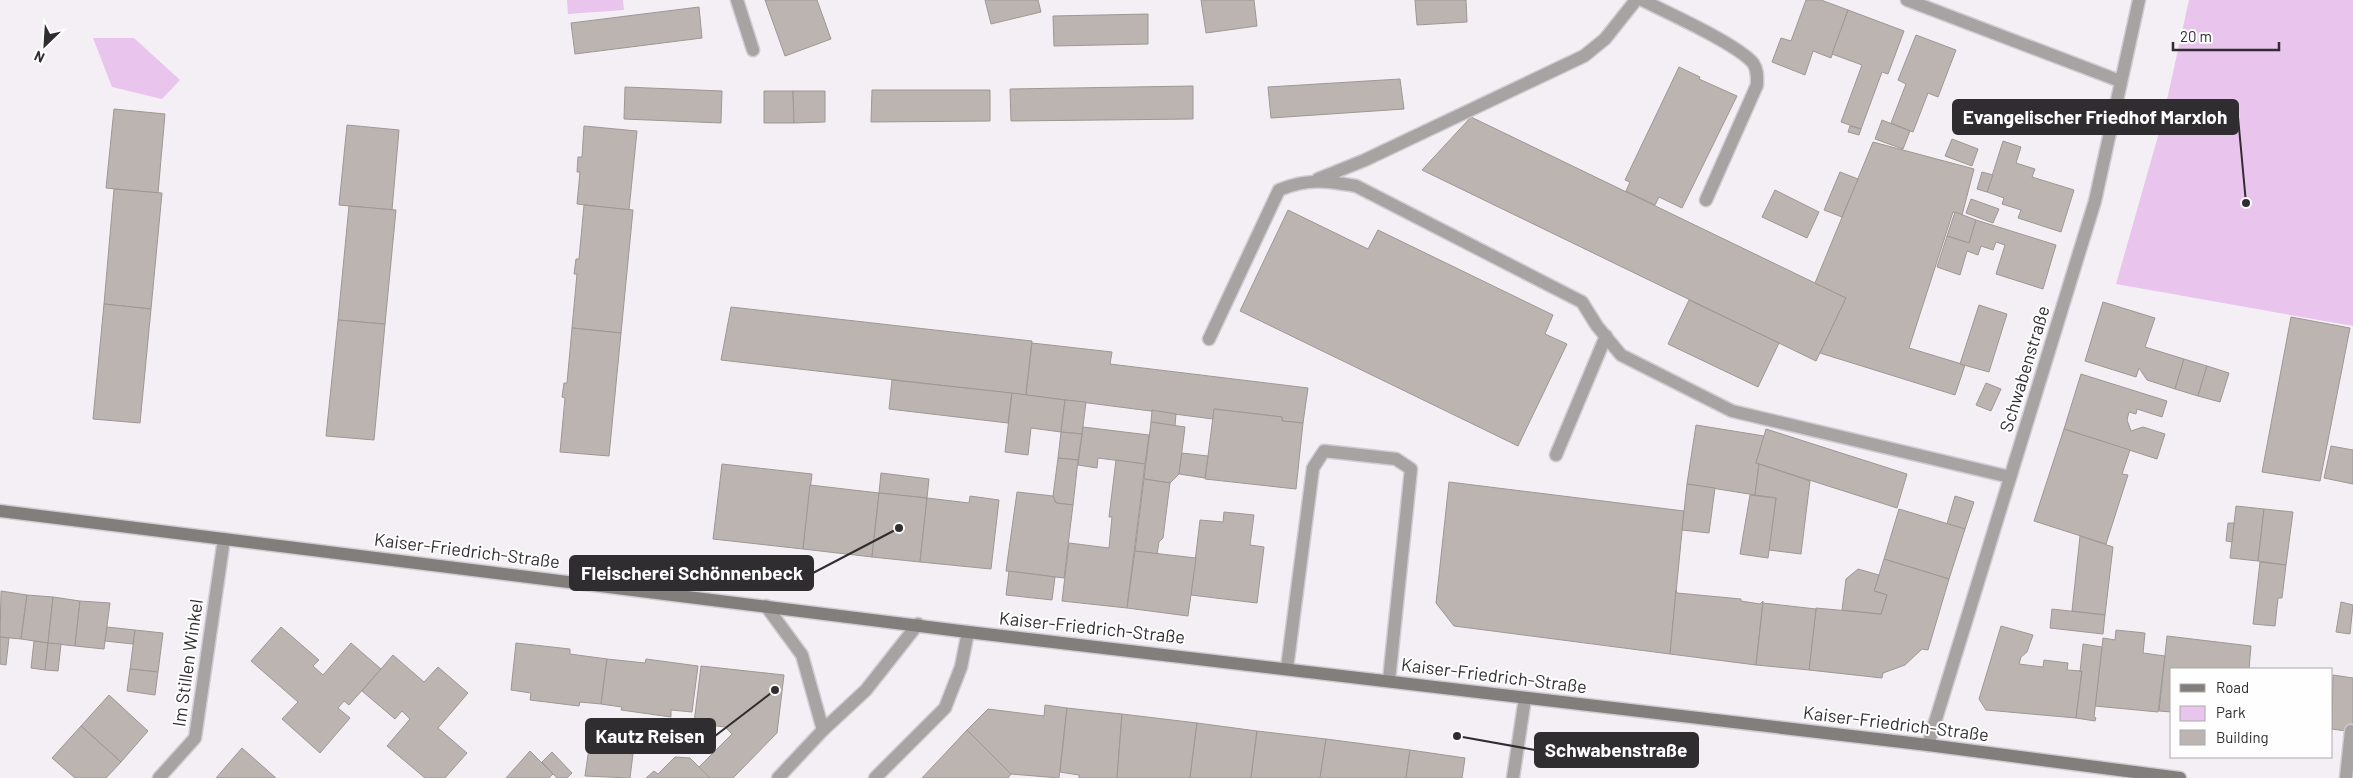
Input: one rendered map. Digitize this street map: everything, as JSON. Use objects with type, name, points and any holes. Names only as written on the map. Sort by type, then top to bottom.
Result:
[{"type":"main road","name":"Kaiser-Friedrich-Straße","points":[[0,511],[918,624],[968,632],[1389,680],[1525,698],[1928,745],[2153,776],[2180,778]]},
{"type":"street","points":[[736,0],[754,50]]},
{"type":"street","points":[[1209,339],[1279,190],[1295,183],[1315,180],[1365,160],[1584,56],[1605,39],[1636,0]]},
{"type":"street","points":[[1642,0],[1736,49],[1752,63],[1757,71],[1758,86],[1706,200]]},
{"type":"street","points":[[1907,0],[2120,81]]},
{"type":"street","name":"Schwabenstraße","points":[[1928,745],[2095,200],[2139,0]]},
{"type":"street","points":[[1315,180],[1356,186],[1582,302],[1620,355],[1732,411],[2010,477]]},
{"type":"street","points":[[1556,455],[1606,336]]},
{"type":"street","points":[[1286,668],[1313,468],[1324,451],[1396,459],[1412,468],[1389,680]]},
{"type":"street","name":"Im Stillen Winkel","points":[[159,778],[196,738],[224,539]]},
{"type":"street","points":[[766,606],[802,655],[824,730]]},
{"type":"street","points":[[778,778],[866,690],[918,624]]},
{"type":"street","points":[[875,778],[945,708],[961,667],[968,632]]},
{"type":"street","points":[[1513,778],[1525,698]]},
{"type":"street","points":[[2346,778],[2351,731]]},
{"type":"green space","points":[[567,0],[623,0],[624,10],[568,14]]},
{"type":"green space","points":[[2189,0],[2353,0],[2353,326],[2116,284],[2162,122]]},
{"type":"green space","points":[[93,38],[134,38],[180,80],[162,99],[112,87]]},
{"type":"building","points":[[765,0],[817,0],[831,39],[785,56]]},
{"type":"building","points":[[985,0],[1038,0],[1041,12],[991,24]]},
{"type":"building","points":[[1201,0],[1254,0],[1257,26],[1206,33]]},
{"type":"building","points":[[1415,0],[1466,0],[1467,22],[1417,25]]},
{"type":"building","points":[[1806,0],[1821,0],[1848,10],[1831,58],[1813,51],[1805,75],[1772,62],[1781,38],[1791,41]]},
{"type":"building","points":[[699,7],[702,38],[575,54],[571,23]]},
{"type":"building","points":[[1848,10],[1904,31],[1888,74],[1882,72],[1861,129],[1841,122],[1862,65],[1832,54]]},
{"type":"building","points":[[1148,14],[1148,44],[1054,46],[1053,16]]},
{"type":"building","points":[[1916,35],[1956,50],[1938,97],[1928,93],[1913,132],[1891,123],[1906,84],[1898,80]]},
{"type":"building","points":[[1679,67],[1700,77],[1699,79],[1737,96],[1682,208],[1659,197],[1655,205],[1626,191],[1630,182],[1625,180]]},
{"type":"building","points":[[1400,79],[1404,109],[1271,118],[1268,87]]},
{"type":"building","points":[[1193,86],[1193,119],[1011,121],[1010,89]]},
{"type":"building","points":[[625,87],[722,91],[721,123],[624,119]]},
{"type":"building","points":[[872,90],[990,90],[990,121],[871,122]]},
{"type":"building","points":[[764,91],[793,91],[794,123],[764,123]]},
{"type":"building","points":[[793,91],[825,91],[825,122],[794,123]]},
{"type":"building","points":[[114,109],[165,114],[158,193],[106,188]]},
{"type":"building","points":[[1471,117],[1846,298],[1816,361],[1422,170]]},
{"type":"building","points":[[1882,120],[1910,131],[1903,149],[1875,139]]},
{"type":"building","points":[[347,125],[399,130],[392,210],[339,205]]},
{"type":"building","points":[[584,126],[637,131],[629,210],[577,204],[580,172],[577,172],[578,157],[582,157]]},
{"type":"building","points":[[1850,126],[1861,129],[1859,135],[1848,132]]},
{"type":"building","points":[[1952,139],[1978,149],[1972,166],[1945,156]]},
{"type":"building","points":[[2003,141],[2021,147],[2016,163],[2035,169],[2032,177],[2074,190],[2061,232],[2018,218],[2021,210],[2002,204],[2004,198],[1987,192]]},
{"type":"building","points":[[1873,142],[1974,169],[1962,215],[1953,212],[1909,348],[1965,365],[1955,395],[1820,353],[1846,298],[1815,283]]},
{"type":"building","points":[[1840,172],[1858,179],[1842,217],[1824,210]]},
{"type":"building","points":[[1982,172],[1993,175],[1987,192],[1977,189]]},
{"type":"building","points":[[114,189],[162,193],[151,309],[104,304]]},
{"type":"building","points":[[1775,190],[1819,212],[1807,238],[1762,217]]},
{"type":"building","points":[[1971,199],[1999,209],[1993,223],[1966,213]]},
{"type":"building","points":[[584,205],[633,210],[621,333],[572,328],[577,274],[574,274],[576,259],[579,259]]},
{"type":"building","points":[[349,206],[396,210],[385,324],[338,320]]},
{"type":"building","points":[[1288,210],[1368,249],[1378,230],[1553,315],[1545,334],[1567,344],[1518,446],[1240,311]]},
{"type":"building","points":[[1955,212],[1976,220],[1969,243],[1947,236]]},
{"type":"building","points":[[1976,220],[2056,245],[2043,289],[1996,274],[2005,245],[1996,242],[1993,250],[1981,246],[1978,255],[1967,251],[1960,275],[1937,267],[1947,236],[1969,243]]},
{"type":"building","points":[[1689,300],[1779,343],[1758,387],[1668,344]]},
{"type":"building","points":[[2103,302],[2155,318],[2145,347],[2184,359],[2175,389],[2147,380],[2139,368],[2136,377],[2085,361]]},
{"type":"building","points":[[104,304],[151,309],[140,423],[93,419]]},
{"type":"building","points":[[1979,305],[2007,314],[1989,372],[1960,364]]},
{"type":"building","points":[[731,307],[1032,341],[1026,395],[721,360]]},
{"type":"building","points":[[2291,317],[2350,328],[2320,481],[2262,472]]},
{"type":"building","points":[[338,320],[385,324],[374,440],[326,436]]},
{"type":"building","points":[[572,328],[621,333],[609,456],[560,452],[565,398],[562,397],[564,383],[567,383]]},
{"type":"building","points":[[1032,343],[1112,352],[1110,364],[1308,388],[1303,423],[1282,421],[1282,417],[1214,409],[1213,419],[1026,395]]},
{"type":"building","points":[[2184,359],[2207,366],[2198,396],[2175,389]]},
{"type":"building","points":[[2207,366],[2229,373],[2220,402],[2198,396]]},
{"type":"building","points":[[2081,374],[2167,401],[2162,417],[2137,409],[2136,414],[2129,412],[2127,420],[2131,431],[2143,427],[2165,434],[2157,459],[2064,429]]},
{"type":"building","points":[[892,380],[1012,393],[1008,423],[889,409]]},
{"type":"building","points":[[1986,383],[2001,389],[1991,411],[1976,405]]},
{"type":"building","points":[[1012,393],[1065,400],[1061,432],[1031,428],[1028,455],[1005,452]]},
{"type":"building","points":[[1065,400],[1086,402],[1082,434],[1061,432]]},
{"type":"building","points":[[1214,409],[1282,417],[1282,421],[1303,423],[1296,489],[1205,479]]},
{"type":"building","points":[[1152,410],[1176,414],[1175,426],[1151,422]]},
{"type":"building","points":[[1151,422],[1185,427],[1179,474],[1170,483],[1144,479]]},
{"type":"building","points":[[1696,425],[1764,436],[1756,463],[1759,464],[1755,495],[1687,484]]},
{"type":"building","points":[[1083,427],[1149,435],[1145,464],[1098,458],[1097,468],[1078,465]]},
{"type":"building","points":[[1766,429],[1907,474],[1897,508],[1756,463]]},
{"type":"building","points":[[2064,429],[2130,450],[2122,474],[2128,475],[2106,544],[2034,521]]},
{"type":"building","points":[[1061,432],[1082,434],[1078,460],[1058,458]]},
{"type":"building","points":[[2331,446],[2353,450],[2353,484],[2324,478]]},
{"type":"building","points":[[1182,453],[1208,456],[1205,478],[1179,474]]},
{"type":"building","points":[[1058,458],[1078,460],[1073,505],[1056,503],[1053,496]]},
{"type":"building","points":[[1116,460],[1145,464],[1127,608],[1062,601],[1069,543],[1109,548],[1112,517],[1109,517]]},
{"type":"building","points":[[722,464],[812,474],[803,549],[713,539]]},
{"type":"building","points":[[1759,464],[1810,481],[1801,554],[1769,550],[1776,498],[1755,495]]},
{"type":"building","points":[[881,473],[929,479],[927,498],[879,493]]},
{"type":"building","points":[[1144,479],[1170,483],[1163,538],[1159,542],[1157,554],[1135,551]]},
{"type":"building","points":[[1449,482],[1684,511],[1670,654],[1454,626],[1436,603]]},
{"type":"building","points":[[1687,484],[1715,488],[1709,533],[1682,530]]},
{"type":"building","points":[[810,485],[879,493],[872,557],[803,549]]},
{"type":"building","points":[[1017,492],[1053,496],[1056,503],[1073,505],[1064,578],[1006,571]]},
{"type":"building","points":[[879,493],[927,498],[920,562],[872,557]]},
{"type":"building","points":[[1750,495],[1776,498],[1768,558],[1740,554]]},
{"type":"building","points":[[970,496],[999,500],[991,569],[920,562],[927,498],[969,503]]},
{"type":"building","points":[[1955,496],[1974,502],[1965,529],[1947,524]]},
{"type":"building","points":[[2236,506],[2264,509],[2258,561],[2230,558]]},
{"type":"building","points":[[1899,509],[1965,529],[1949,579],[1884,559]]},
{"type":"building","points":[[2264,509],[2293,512],[2286,565],[2258,561]]},
{"type":"building","points":[[1224,512],[1254,515],[1250,545],[1264,547],[1257,603],[1191,595],[1200,520],[1223,522]]},
{"type":"building","points":[[2228,523],[2234,523],[2232,542],[2226,541]]},
{"type":"building","points":[[2080,536],[2113,547],[2105,615],[2072,611]]},
{"type":"building","points":[[1135,551],[1196,558],[1188,616],[1127,608]]},
{"type":"building","points":[[1884,559],[1949,579],[1928,650],[1922,649],[1905,665],[1883,673],[1882,678],[1809,670],[1816,608],[1881,614],[1887,595],[1874,591]]},
{"type":"building","points":[[2260,562],[2286,565],[2282,598],[2278,598],[2275,626],[2253,624]]},
{"type":"building","points":[[1858,569],[1879,575],[1874,591],[1887,595],[1881,614],[1842,610],[1846,579]]},
{"type":"building","points":[[1009,571],[1055,577],[1052,600],[1006,595]]},
{"type":"building","points":[[1676,590],[1677,593],[1741,599],[1741,601],[1760,604],[1763,601],[1756,665],[1670,654]]},
{"type":"building","points":[[1,591],[27,595],[21,639],[0,637]]},
{"type":"building","points":[[27,595],[53,597],[48,643],[21,639]]},
{"type":"building","points":[[53,597],[80,601],[75,646],[48,643]]},
{"type":"building","points":[[80,601],[110,603],[104,649],[75,646]]},
{"type":"building","points":[[2341,602],[2353,605],[2350,634],[2336,632]]},
{"type":"building","points":[[1763,603],[1816,609],[1809,670],[1756,665]]},
{"type":"building","points":[[2052,609],[2105,615],[2103,634],[2050,628]]},
{"type":"building","points":[[2001,626],[2033,635],[2027,652],[2021,657],[2019,664],[2043,667],[2044,660],[2068,663],[2067,670],[2082,671],[2076,718],[1986,710],[1979,699]]},
{"type":"building","points":[[107,627],[135,630],[133,644],[105,641]]},
{"type":"building","points":[[281,627],[319,660],[313,666],[323,675],[351,643],[381,669],[349,705],[344,701],[338,708],[350,718],[320,753],[282,719],[298,702],[251,661]]},
{"type":"building","points":[[135,630],[163,633],[158,672],[130,669]]},
{"type":"building","points":[[2116,630],[2145,633],[2143,653],[2165,656],[2158,712],[2095,706],[2103,638],[2115,640]]},
{"type":"building","points":[[2167,636],[2251,646],[2249,668],[2170,668],[2170,712],[2159,711]]},
{"type":"building","points":[[0,637],[9,638],[6,665],[0,664]]},
{"type":"building","points":[[34,641],[48,643],[45,670],[31,668]]},
{"type":"building","points":[[48,643],[61,644],[58,671],[45,670]]},
{"type":"building","points":[[516,643],[570,649],[570,654],[607,659],[601,704],[580,702],[579,706],[530,700],[531,693],[511,690]]},
{"type":"building","points":[[2083,644],[2102,647],[2095,721],[2076,718],[2082,671],[2080,672]]},
{"type":"building","points":[[393,655],[424,682],[438,667],[468,693],[438,728],[467,753],[445,778],[425,778],[387,746],[410,719],[402,711],[395,719],[362,691]]},
{"type":"building","points":[[607,659],[645,663],[646,659],[698,666],[692,712],[671,710],[671,717],[621,710],[622,707],[601,704]]},
{"type":"building","points":[[701,666],[784,675],[777,733],[733,778],[710,778],[699,767],[732,734],[725,727],[694,723]]},
{"type":"building","points":[[130,669],[158,672],[155,695],[127,691]]},
{"type":"building","points":[[2333,675],[2353,678],[2353,732],[2333,729]]},
{"type":"building","points":[[109,695],[148,731],[121,762],[81,726]]},
{"type":"building","points":[[1045,705],[1067,708],[1059,778],[1011,774],[967,730],[988,709],[1044,716]]},
{"type":"building","points":[[1067,708],[1122,714],[1117,778],[1079,778],[1079,775],[1060,772]]},
{"type":"building","points":[[1122,714],[1197,723],[1190,778],[1117,778]]},
{"type":"building","points":[[1197,723],[1257,731],[1251,778],[1190,778]]},
{"type":"building","points":[[81,726],[121,762],[106,778],[75,778],[52,758]]},
{"type":"building","points":[[967,730],[1011,774],[1008,778],[922,778]]},
{"type":"building","points":[[1257,731],[1326,739],[1320,778],[1251,778]]},
{"type":"building","points":[[1326,739],[1410,750],[1406,778],[1320,778]]},
{"type":"building","points":[[242,748],[276,778],[216,778]]},
{"type":"building","points":[[589,748],[633,754],[630,778],[585,776]]},
{"type":"building","points":[[1410,750],[1465,758],[1462,778],[1406,778]]},
{"type":"building","points":[[530,751],[553,774],[549,778],[506,778]]},
{"type":"building","points":[[552,752],[572,773],[567,778],[557,778],[542,762]]},
{"type":"building","points":[[675,757],[690,758],[710,778],[646,778],[654,771],[658,774]]},
{"type":"place","name":"Evangelischer Friedhof Marxloh","points":[[2246,203]]},
{"type":"place","name":"Fleischerei Schönnenbeck","points":[[899,528]]},
{"type":"place","name":"Kautz Reisen","points":[[775,690]]},
{"type":"place","name":"Schwabenstraße","points":[[1457,736]]}]
